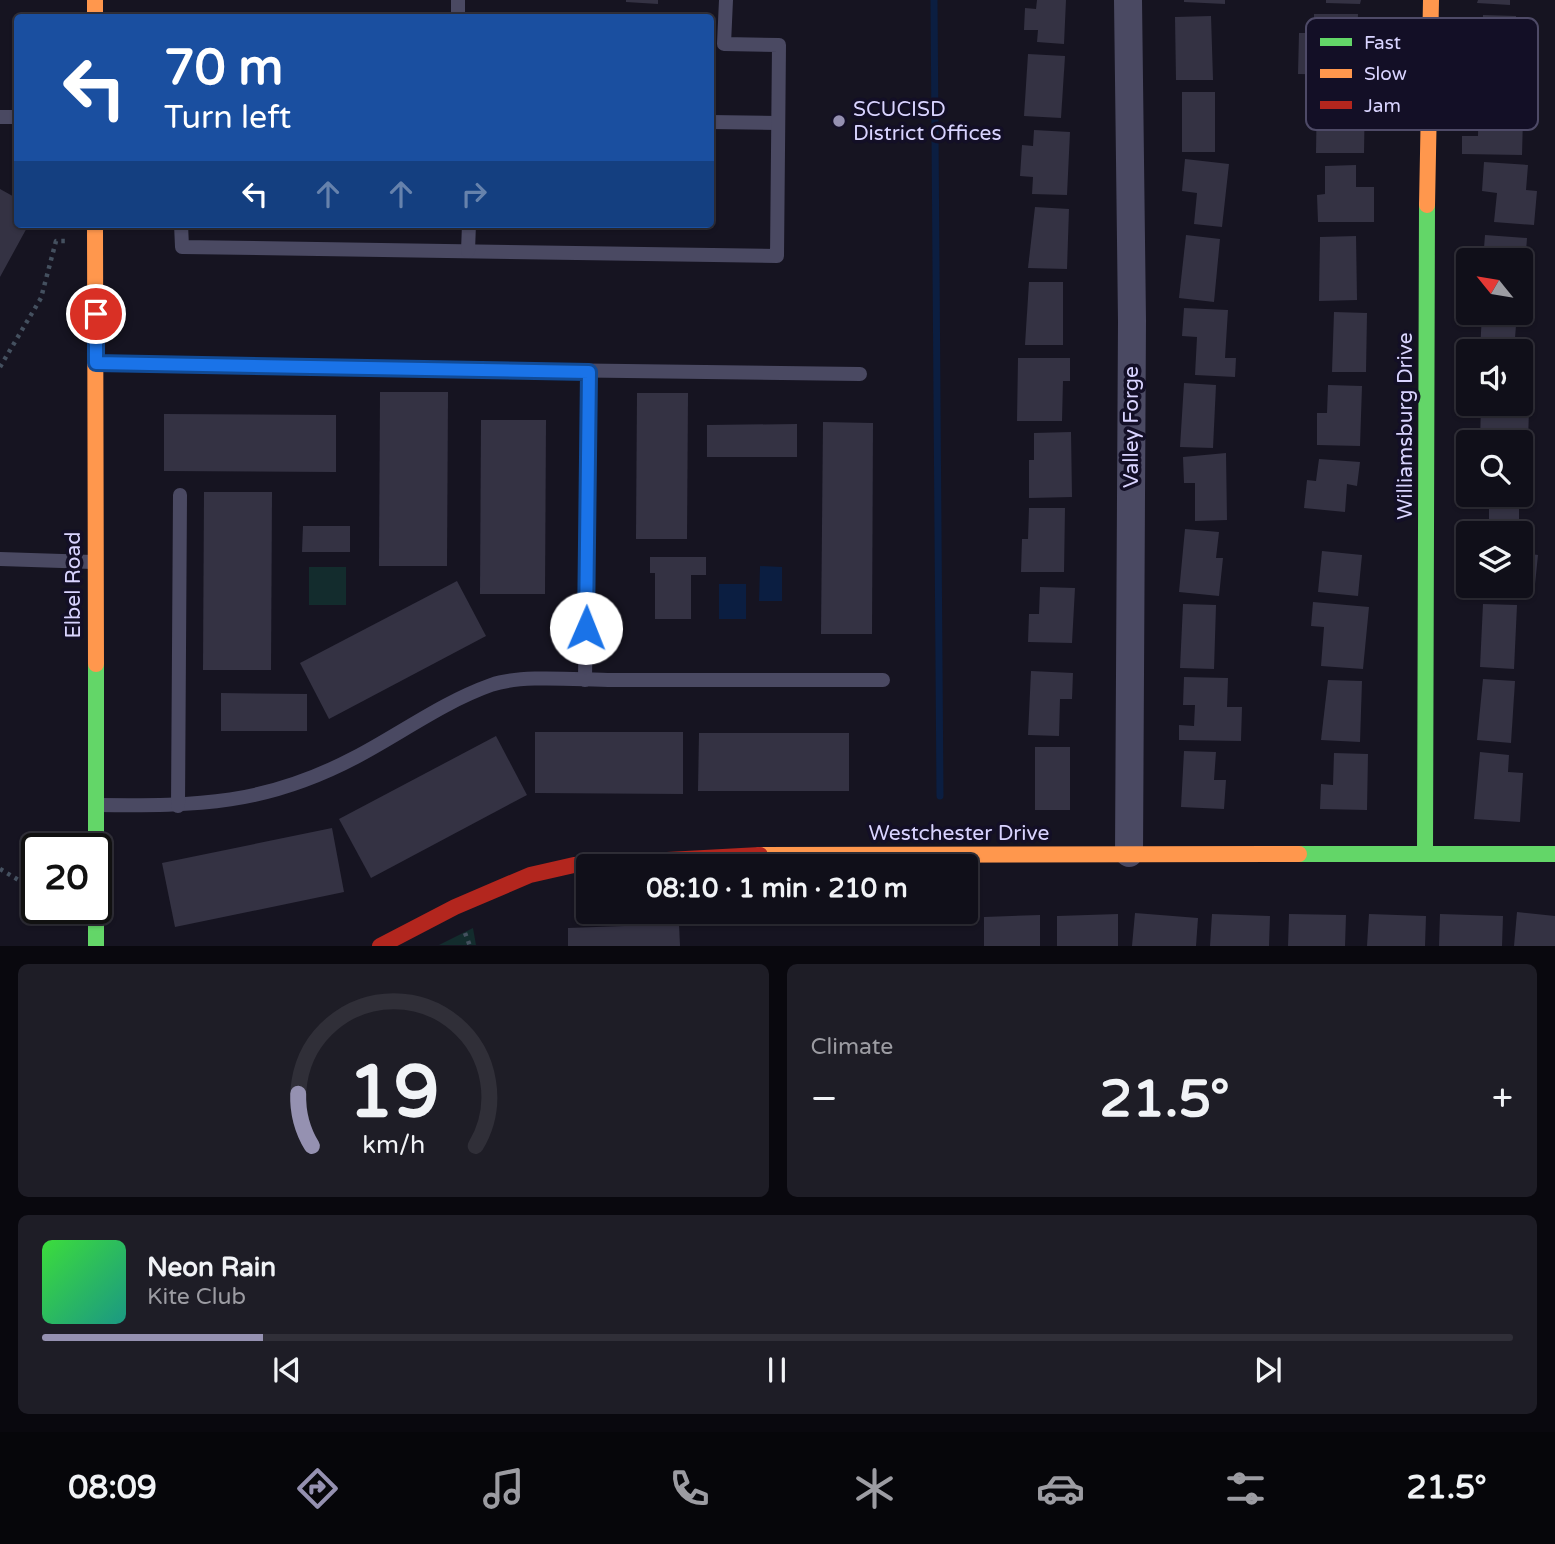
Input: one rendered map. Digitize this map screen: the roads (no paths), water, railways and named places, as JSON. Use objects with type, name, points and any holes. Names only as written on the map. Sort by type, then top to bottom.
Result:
[{"type":"street","name":"Valley Forge","points":[[1128,0],[1132,321],[1129,853]]},
{"type":"street","name":"Williamsburg Drive","points":[[1431,0],[1431,18]]},
{"type":"street","name":"Williamsburg Drive","points":[[1425,853],[1428,130]]},
{"type":"street","name":"Elbel Road","points":[[95,232],[93,562],[97,805],[96,946]]},
{"type":"street","name":"Westchester Drive","points":[[380,946],[455,907],[530,875],[575,865],[719,855],[1555,854]]},
{"type":"lane","points":[[181,228],[181,247],[777,256],[779,45],[717,43],[726,0]]},
{"type":"lane","points":[[714,122],[778,123]]},
{"type":"lane","points":[[468,251],[469,228]]},
{"type":"lane","points":[[96,363],[860,374]]},
{"type":"lane","points":[[585,680],[589,372]]},
{"type":"lane","points":[[178,806],[180,495]]},
{"type":"lane","points":[[0,559],[93,562]]},
{"type":"lane","points":[[97,805],[178,806],[241,800],[299,783],[356,757],[405,727],[493,684],[585,680],[883,680]]},
{"type":"water","points":[[760,566],[782,567],[782,601],[759,601]]},
{"type":"water","points":[[719,584],[746,584],[746,619],[719,619]]},
{"type":"waterway","points":[[934,0],[940,796]]},
{"type":"place","name":"SCUCISD District Offices","points":[[839,121]]}]
